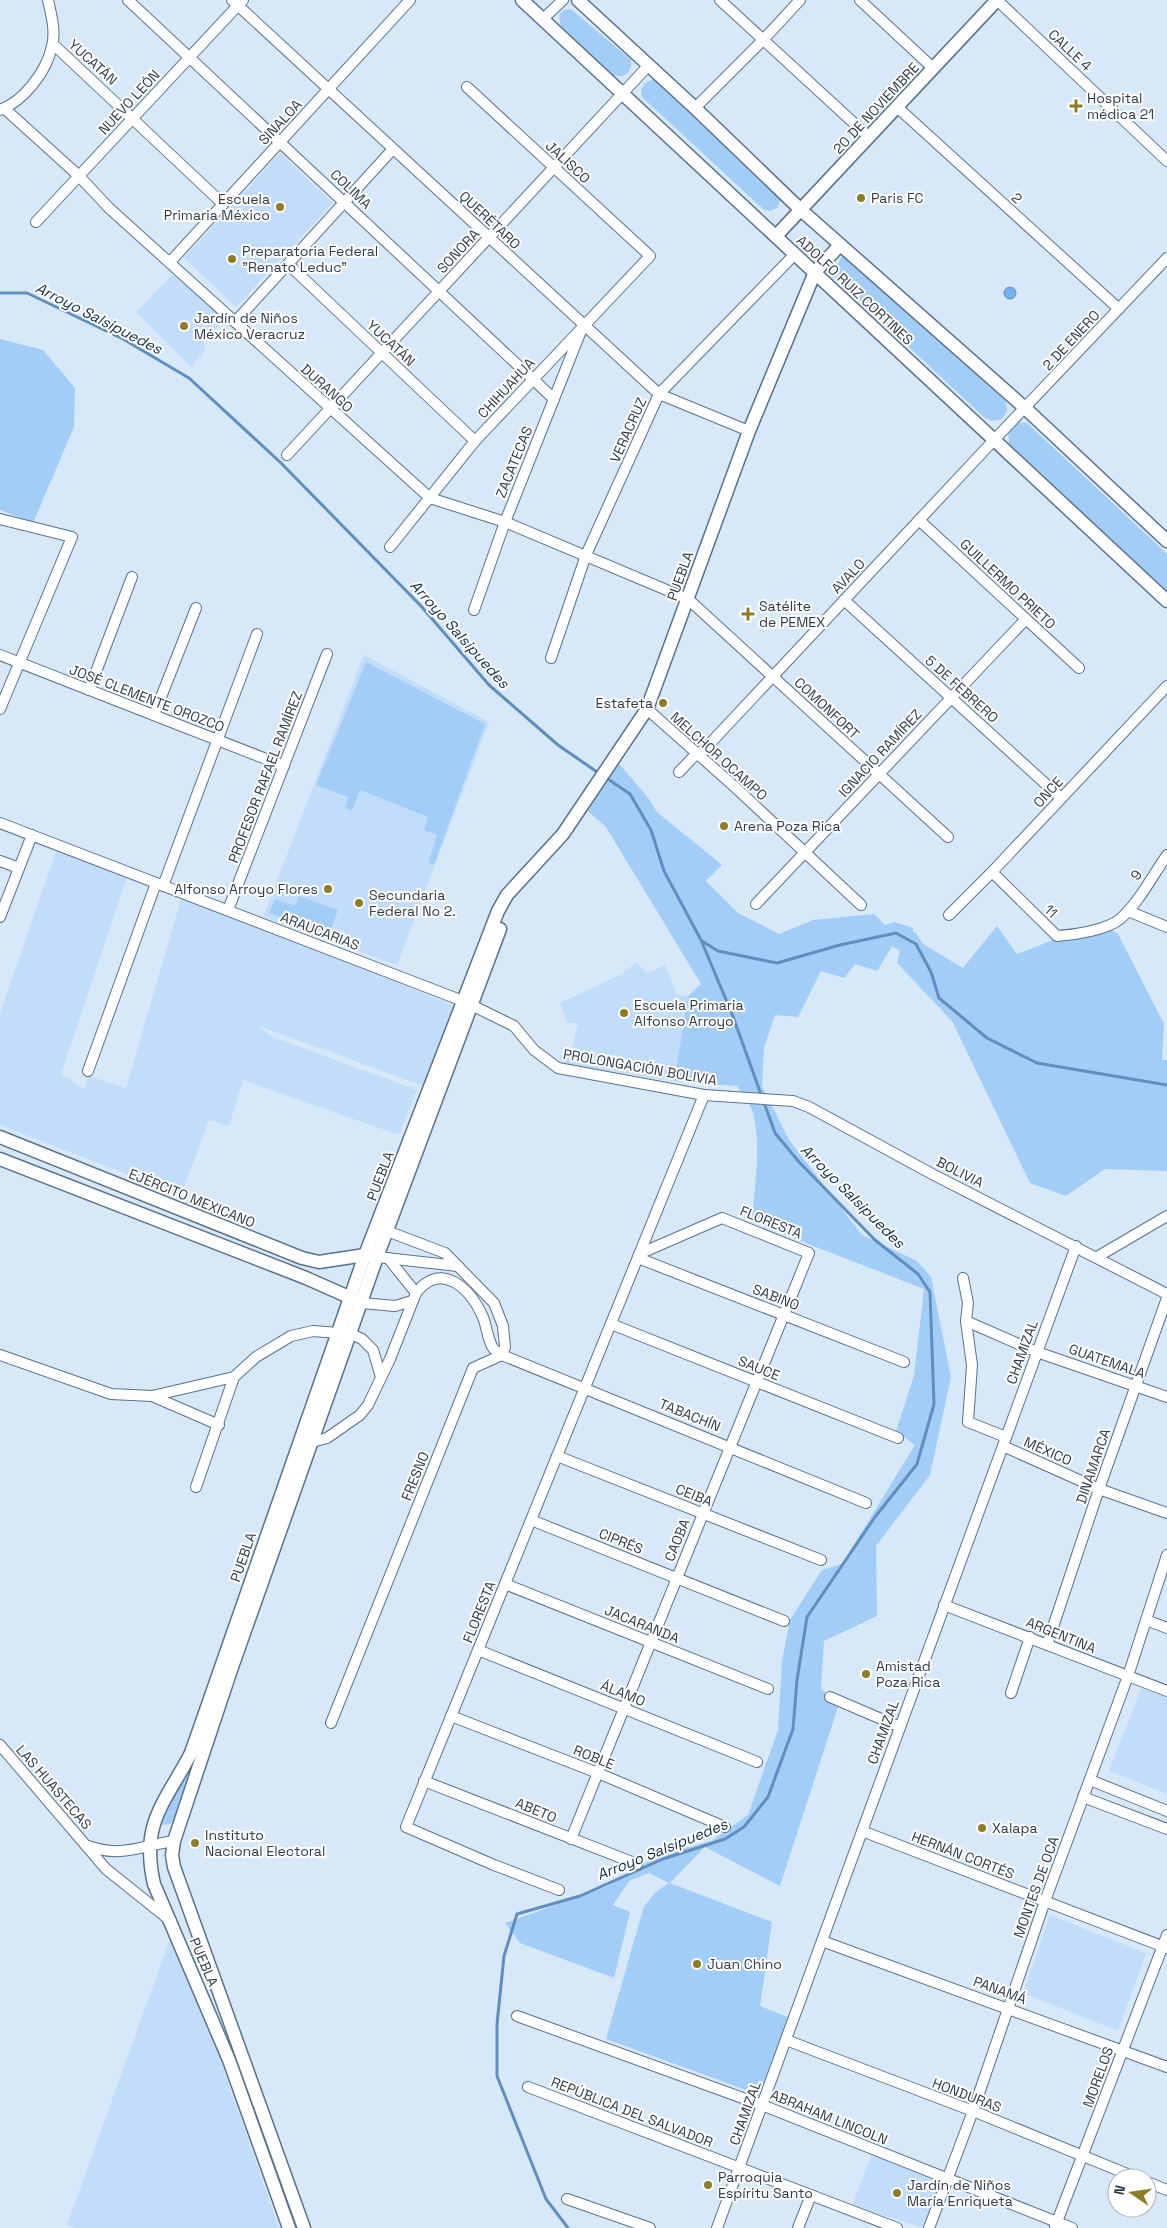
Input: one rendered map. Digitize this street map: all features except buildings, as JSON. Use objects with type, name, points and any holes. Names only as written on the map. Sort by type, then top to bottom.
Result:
[{"type":"main road","name":"ADOLFO RUIZ CORTINES","points":[[522,0],[1167,601]]},
{"type":"main road","name":"ADOLFO RUIZ CORTINES","points":[[578,0],[695,108],[801,210],[1025,408],[1167,541]]},
{"type":"main road","name":"20 DE NOVIEMBRE","points":[[776,236],[997,0]]},
{"type":"main road","name":"PUEBLA","points":[[289,2228],[229,2060],[154,1884],[149,1864],[155,1817],[191,1753],[357,1301],[387,1231],[468,1004],[498,911],[508,894],[563,834],[640,721],[688,599],[749,431],[815,272],[840,244]]},
{"type":"main road","name":"PUEBLA","points":[[377,1256],[468,1004]]},
{"type":"main road","name":"EJÉRCITO MEXICANO","points":[[0,1137],[302,1258],[319,1262],[377,1256]]},
{"type":"main road","points":[[0,1159],[306,1278],[357,1301]]},
{"type":"main road","points":[[80,1191],[88,1172]]},
{"type":"main road","points":[[306,1278],[319,1262]]},
{"type":"main road","name":"PUEBLA","points":[[304,2228],[174,1867],[172,1855],[174,1841],[307,1441]]},
{"type":"street","points":[[2,110],[25,94],[48,60],[53,44],[52,19],[48,0]]},
{"type":"street","name":"COLIMA","points":[[128,0],[554,399]]},
{"type":"street","name":"SINALOA","points":[[170,262],[410,0]]},
{"type":"street","points":[[543,18],[563,0]]},
{"type":"street","points":[[720,0],[869,137]]},
{"type":"street","points":[[695,108],[800,0]]},
{"type":"street","points":[[860,0],[933,68]]},
{"type":"street","name":"CALLE 4","points":[[997,0],[1167,161]]},
{"type":"street","name":"NUEVO LEÓN","points":[[36,222],[190,57],[237,2]]},
{"type":"street","name":"QUERÉTARO","points":[[237,2],[328,89],[658,394],[749,431]]},
{"type":"street","name":"YUCATÁN","points":[[53,44],[223,204]]},
{"type":"street","name":"SONORA","points":[[287,455],[648,66]]},
{"type":"street","name":"JALISCO","points":[[467,87],[650,256]]},
{"type":"street","name":"2","points":[[897,107],[1119,309]]},
{"type":"street","name":"DURANGO","points":[[2,110],[78,176],[109,208],[430,498],[505,522],[688,599]]},
{"type":"street","points":[[235,322],[393,149]]},
{"type":"street","name":"VERACRUZ","points":[[551,658],[586,555],[658,394],[795,254]]},
{"type":"street","name":"CHIHUAHUA","points":[[390,547],[475,441],[650,256]]},
{"type":"street","name":"2 DE ENERO","points":[[994,440],[1167,258]]},
{"type":"street","name":"YUCATÁN","points":[[288,264],[475,441]]},
{"type":"street","name":"ZACATECAS","points":[[474,610],[505,522],[583,325]]},
{"type":"street","name":"AVALO","points":[[679,772],[697,753],[704,751],[994,440]]},
{"type":"street","points":[[0,519],[72,537],[0,709]]},
{"type":"street","name":"GUILLERMO PRIETO","points":[[919,520],[1024,620],[1078,668]]},
{"type":"street","points":[[89,690],[132,577]]},
{"type":"street","name":"COMONFORT","points":[[688,599],[948,837]]},
{"type":"street","name":"5 DE FEBRERO","points":[[844,600],[1061,798]]},
{"type":"street","points":[[154,715],[196,608]]},
{"type":"street","name":"IGNACIO RAMÍREZ","points":[[756,904],[1024,620]]},
{"type":"street","points":[[88,1071],[257,634]]},
{"type":"street","name":"PROFESOR RAFAEL RAMÍREZ","points":[[228,910],[327,654]]},
{"type":"street","name":"JOSÉ CLEMENTE OROZCO","points":[[0,655],[284,766]]},
{"type":"street","name":"ONCE","points":[[949,915],[1167,686]]},
{"type":"street","name":"MELCHOR OCAMPO","points":[[646,709],[697,753],[862,905]]},
{"type":"street","name":"ARAUCARIAS","points":[[0,823],[468,1004]]},
{"type":"street","points":[[0,917],[32,835]]},
{"type":"street","name":"9","points":[[1128,911],[1167,855]]},
{"type":"street","points":[[0,861],[19,868]]},
{"type":"street","name":"11","points":[[992,872],[1056,936],[1083,934],[1119,920],[1128,911]]},
{"type":"street","points":[[1128,911],[1167,927]]},
{"type":"street","name":"PROLONGACIÓN BOLIVIA","points":[[468,1004],[514,1026],[534,1050],[558,1068],[704,1095],[734,1097]]},
{"type":"street","name":"FLORESTA","points":[[559,1890],[494,1865],[406,1827],[704,1095]]},
{"type":"street","name":"BOLIVIA","points":[[734,1097],[793,1100],[809,1107],[934,1175],[1076,1246],[1167,1296]]},
{"type":"street","points":[[1097,1258],[1167,1216]]},
{"type":"street","name":"FLORESTA","points":[[639,1256],[722,1218],[809,1252]]},
{"type":"street","points":[[307,1441],[327,1438],[360,1416],[368,1405],[381,1378],[414,1297],[422,1284],[432,1278],[442,1277],[456,1284],[475,1302],[493,1348],[502,1355],[505,1347],[503,1326],[494,1302],[445,1253],[387,1231]]},
{"type":"street","name":"CHAMIZAL","points":[[717,2228],[1076,1246]]},
{"type":"street","name":"CAOBA","points":[[571,1838],[809,1252]]},
{"type":"street","points":[[377,1256],[458,1266]]},
{"type":"street","points":[[377,1256],[414,1297]]},
{"type":"street","name":"SABINO","points":[[639,1256],[904,1362]]},
{"type":"street","points":[[963,1278],[968,1302],[966,1321],[972,1365],[968,1422],[1004,1441]]},
{"type":"street","name":"DINAMARCA","points":[[1047,1645],[1099,1488],[1167,1296]]},
{"type":"street","points":[[357,1301],[395,1306],[414,1297]]},
{"type":"street","name":"GUATEMALA","points":[[966,1321],[1037,1352],[1137,1385],[1167,1397]]},
{"type":"street","name":"SAUCE","points":[[611,1324],[898,1438]]},
{"type":"street","points":[[0,1355],[110,1394],[152,1396],[234,1377],[256,1357],[291,1336],[313,1332],[345,1333],[362,1339],[373,1350],[381,1378]]},
{"type":"street","name":"TABACHÍN","points":[[502,1355],[866,1503]]},
{"type":"street","name":"FRESNO","points":[[331,1723],[473,1368],[502,1355]]},
{"type":"street","points":[[196,1487],[234,1377]]},
{"type":"street","points":[[152,1396],[219,1425]]},
{"type":"street","name":"MÉXICO","points":[[1004,1441],[1099,1488],[1167,1513]]},
{"type":"street","name":"CEIBA","points":[[557,1456],[821,1560]]},
{"type":"street","name":"CIPRÉS","points":[[531,1520],[784,1621]]},
{"type":"street","name":"MONTES DE OCA","points":[[929,2228],[1045,1901],[1128,1676],[1167,1555]]},
{"type":"street","name":"JACARANDA","points":[[505,1584],[768,1689]]},
{"type":"street","name":"ARGENTINA","points":[[944,1606],[1030,1637],[1167,1692]]},
{"type":"street","points":[[1146,1620],[1167,1628]]},
{"type":"street","points":[[1011,1693],[1030,1637]]},
{"type":"street","name":"ÁLAMO","points":[[478,1650],[757,1762]]},
{"type":"street","points":[[830,1697],[900,1726]]},
{"type":"street","name":"ROBLE","points":[[451,1716],[598,1773],[725,1827]]},
{"type":"street","name":"LAS HUASTECAS","points":[[0,1746],[106,1869],[171,1921]]},
{"type":"street","points":[[1090,1780],[1167,1811]]},
{"type":"street","name":"ABETO","points":[[424,1781],[637,1864]]},
{"type":"street","points":[[1083,1797],[1167,1829]]},
{"type":"street","name":"HERNÁN CORTÉS","points":[[862,1831],[1165,1947]]},
{"type":"street","name":"LAS HUASTECAS","points":[[87,1846],[105,1852],[127,1852],[150,1845],[174,1841]]},
{"type":"street","name":"MORELOS","points":[[1056,2225],[1122,2052],[1165,1947],[1167,1935]]},
{"type":"street","name":"PANAMÁ","points":[[822,1941],[1167,2067]]},
{"type":"street","name":"ABRAHAM LINCOLN","points":[[517,2016],[762,2105],[948,2178],[1056,2225],[1072,2228]]},
{"type":"street","name":"HONDURAS","points":[[786,2040],[972,2111],[1112,2168]]},
{"type":"street","name":"REPÚBLICA DEL SALVADOR","points":[[528,2087],[897,2228]]},
{"type":"street","points":[[798,2228],[811,2195]]},
{"type":"street","points":[[567,2199],[650,2228]]},
{"type":"shaded area","points":[[571,9],[631,60],[631,68],[627,74],[621,76],[613,75],[561,26],[559,15],[564,10]]},
{"type":"shaded area","points":[[655,78],[781,199],[777,208],[770,211],[763,209],[642,97],[641,90],[645,83]]},
{"type":"shaded area","points":[[280,153],[333,203],[236,307],[184,258]]},
{"type":"shaded area","points":[[844,251],[1006,402],[1007,411],[1002,419],[993,421],[985,418],[833,276]]},
{"type":"shaded area","name":"Jardín de Niños México Veracruz","points":[[172,275],[234,312],[203,340],[205,351],[191,367],[136,312]]},
{"type":"shaded area","points":[[1010,287],[1016,293],[1010,299],[1004,293]]},
{"type":"shaded area","points":[[0,339],[43,350],[75,388],[74,427],[33,523],[0,510]]},
{"type":"shaded area","points":[[1018,422],[1027,423],[1167,554],[1167,591],[1009,444],[1008,431]]},
{"type":"shaded area","points":[[364,655],[489,722],[397,965],[263,917]]},
{"type":"shaded area","points":[[366,662],[485,724],[434,865],[429,863],[429,860],[437,835],[424,830],[428,817],[360,790],[352,811],[345,808],[348,797],[316,785]]},
{"type":"shaded area","points":[[616,760],[649,799],[657,812],[722,865],[706,881],[738,913],[779,934],[813,920],[874,914],[885,925],[895,922],[913,928],[913,932],[916,933],[923,944],[963,968],[997,926],[1017,954],[1100,922],[1118,934],[1164,1024],[1162,1060],[1167,1060],[1167,1171],[1105,1169],[1066,1196],[1030,1183],[952,1021],[897,963],[900,951],[892,946],[877,971],[855,964],[844,978],[821,971],[798,1017],[775,1015],[764,1048],[762,1086],[789,1140],[862,1235],[917,1261],[931,1277],[951,1377],[930,1475],[876,1546],[877,1616],[824,1641],[821,1688],[838,1707],[780,1886],[705,1847],[670,1883],[772,1922],[760,2006],[790,2018],[760,2095],[606,2039],[644,1906],[656,1892],[669,1883],[649,1873],[629,1881],[613,1905],[630,1912],[614,1978],[520,1943],[505,1923],[606,1887],[649,1861],[679,1848],[711,1841],[748,1815],[778,1730],[782,1661],[790,1620],[822,1570],[842,1564],[915,1445],[896,1431],[914,1376],[924,1289],[752,1222],[757,1167],[757,1139],[752,1109],[737,1086],[674,1081],[688,996],[701,984],[606,827],[588,811]]},
{"type":"shaded area","points":[[56,852],[127,877],[61,1074],[84,1089],[89,1076],[126,1088],[182,896],[455,1006],[424,1086],[256,1025],[273,1037],[417,1090],[399,1135],[243,1080],[229,1126],[209,1120],[181,1195],[0,1125],[0,1013]]},
{"type":"shaded area","points":[[299,896],[338,910],[329,935],[269,913],[275,899],[295,906]]},
{"type":"shaded area","name":"Escuela Primaria Alfonso Arroyo","points":[[636,963],[648,973],[665,965],[677,995],[688,996],[674,1081],[565,1064],[560,1059],[561,1055],[570,1056],[578,1023],[567,1023],[560,1003],[620,975]]},
{"type":"shaded area","points":[[1141,1688],[1167,1698],[1167,1794],[1109,1771]]},
{"type":"shaded area","points":[[210,1715],[173,1822],[162,1825],[162,1817]]},
{"type":"shaded area","points":[[1050,1915],[1146,1953],[1118,2031],[1023,1993]]},
{"type":"shaded area","points":[[170,1939],[179,1942],[279,2228],[76,2228],[67,2225]]},
{"type":"shaded area","name":"Jardín de Niños María Enriqueta","points":[[873,2151],[941,2181],[925,2228],[852,2206]]},
{"type":"waterway","name":"Arroyo Salsipuedes","points":[[0,293],[27,293],[123,339],[189,378],[281,463],[421,606],[489,685],[558,745],[600,774]]},
{"type":"waterway","name":"Arroyo Salsipuedes","points":[[568,2228],[546,2199],[497,2076],[497,2024],[504,1956],[517,1914],[580,1896],[663,1859],[725,1839],[744,1827],[768,1797],[793,1729],[797,1680],[807,1617],[875,1517],[917,1464],[934,1404],[930,1292],[918,1274],[875,1240],[799,1162],[775,1133],[732,1014],[701,940],[664,871],[651,830],[630,794],[605,777]]},
{"type":"waterway","points":[[702,941],[718,951],[777,963],[840,945],[896,933],[916,944],[931,972],[939,998],[987,1038],[1037,1063],[1167,1085]]},
{"type":"place","name":"Hospital médica 21","points":[[1076,106]]},
{"type":"place","name":"Paris FC","points":[[861,198]]},
{"type":"place","name":"Escuela Primaria México","points":[[280,207]]},
{"type":"place","name":"Preparatoria Federal \"Renato Leduc\"","points":[[232,259]]},
{"type":"place","name":"Jardín de Niños México Veracruz","points":[[184,326]]},
{"type":"place","name":"Satélite de PEMEX","points":[[748,614]]},
{"type":"place","name":"Estafeta","points":[[663,703]]},
{"type":"place","name":"Arena Poza Rica","points":[[724,826]]},
{"type":"place","name":"Alfonso Arroyo Flores","points":[[328,889]]},
{"type":"place","name":"Secundaria Federal No 2.","points":[[359,903]]},
{"type":"place","name":"Escuela Primaria Alfonso Arroyo","points":[[624,1013]]},
{"type":"place","name":"Amistad Poza Rica","points":[[866,1674]]},
{"type":"place","name":"Xalapa","points":[[982,1828]]},
{"type":"place","name":"Instituto Nacional Electoral","points":[[195,1843]]},
{"type":"place","name":"Juan Chino","points":[[697,1964]]},
{"type":"place","name":"Parroquia Espíritu Santo","points":[[708,2185]]},
{"type":"place","name":"Jardín de Niños María Enriqueta","points":[[897,2193]]}]
